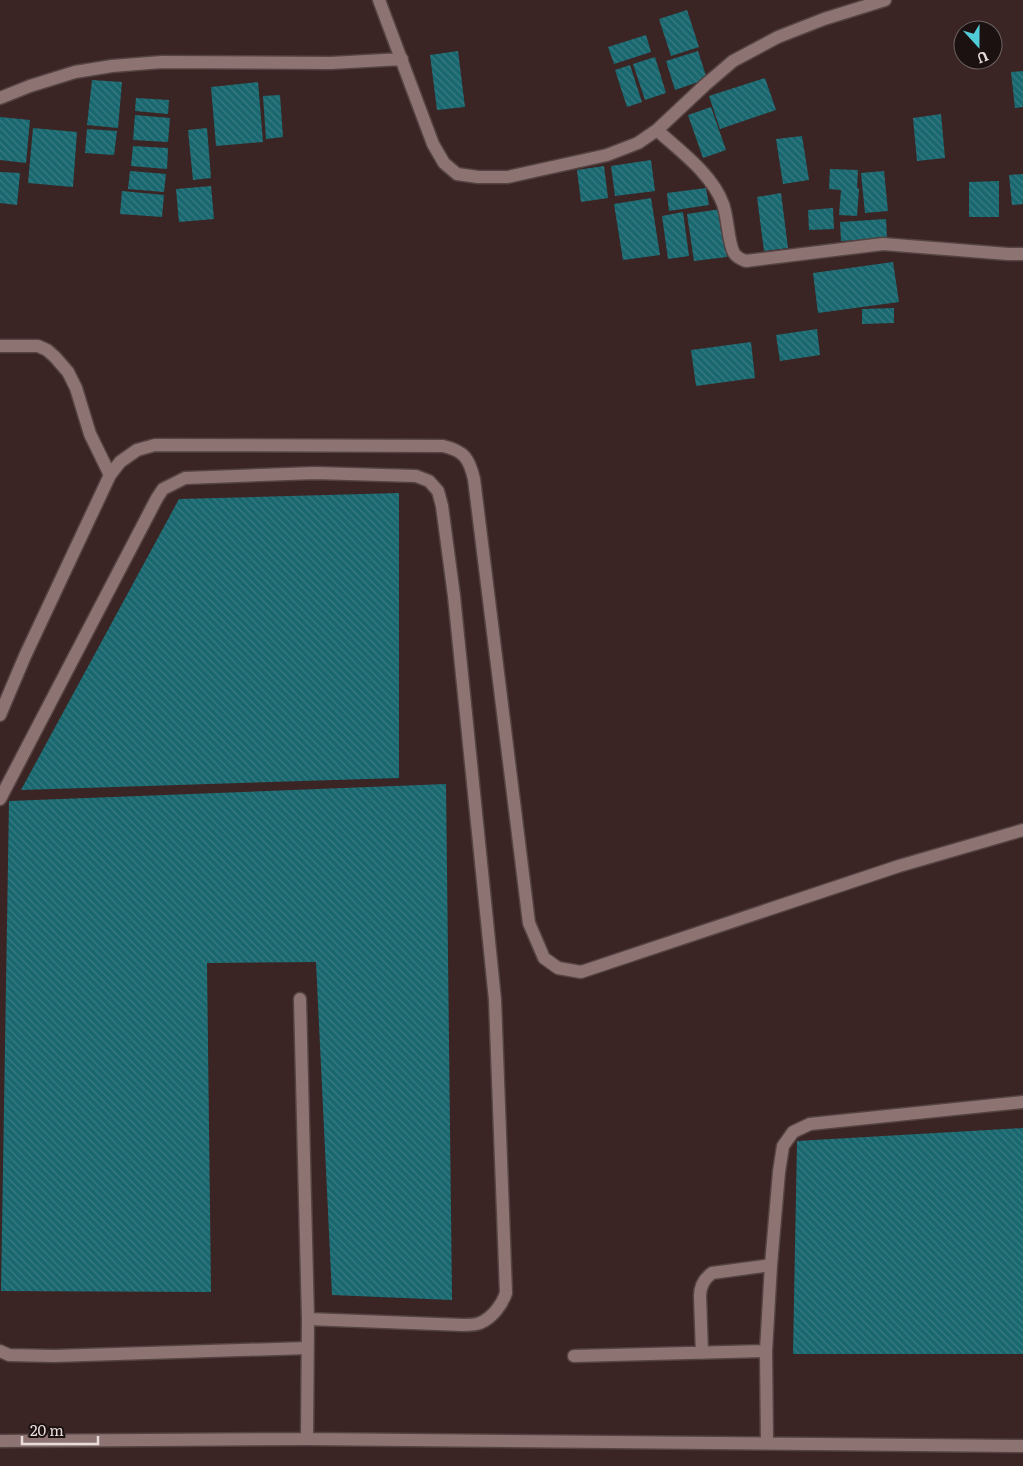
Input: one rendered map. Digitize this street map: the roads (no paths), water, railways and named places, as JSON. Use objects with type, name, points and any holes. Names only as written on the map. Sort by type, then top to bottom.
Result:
[{"type":"street","points":[[378,0],[433,144],[444,163],[457,174],[478,177],[508,177],[607,155],[638,143],[657,130],[733,61],[778,37],[824,19],[885,0]]},
{"type":"street","points":[[0,98],[30,86],[75,72],[112,66],[162,62],[331,63],[402,59]]},
{"type":"street","points":[[657,130],[692,162],[716,190],[723,205],[734,253],[740,259],[746,261],[883,244],[1023,254]]},
{"type":"street","points":[[0,346],[38,346],[47,350],[68,372],[76,388],[90,434],[110,475]]},
{"type":"street","points":[[0,714],[25,656],[110,475],[120,462],[137,450],[155,445],[443,446],[457,450],[466,458],[474,479],[529,922],[544,958],[558,968],[581,972],[899,866],[1023,830]]},
{"type":"street","points":[[0,799],[163,489],[185,478],[315,473],[416,476],[429,481],[438,490],[442,506],[454,596],[495,1000],[506,1293],[502,1304],[492,1315],[480,1323],[463,1326],[308,1319]]},
{"type":"street","points":[[300,1000],[308,1319],[307,1438]]},
{"type":"street","points":[[768,1443],[766,1352],[771,1265],[783,1146],[793,1132],[810,1124],[1023,1102]]},
{"type":"street","points":[[702,1353],[700,1287],[706,1277],[712,1273],[771,1265]]},
{"type":"street","points":[[0,1351],[9,1355],[54,1356],[307,1348]]},
{"type":"street","points":[[574,1356],[766,1352]]},
{"type":"street","points":[[0,1441],[307,1438],[1023,1446]]}]
